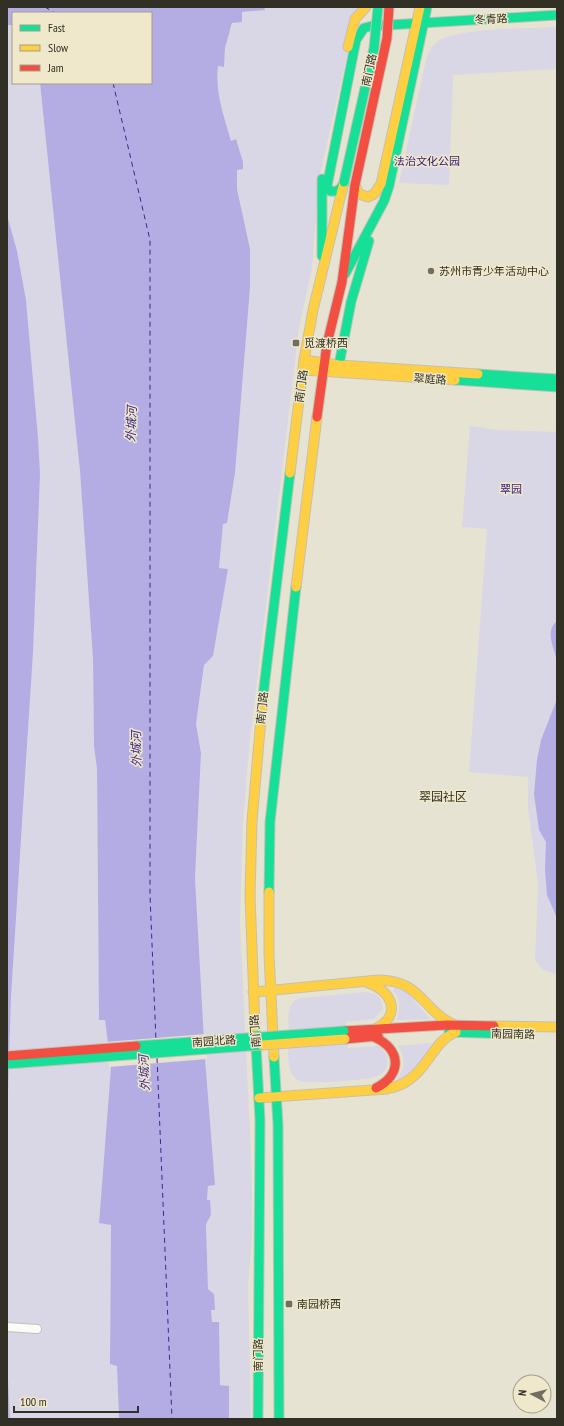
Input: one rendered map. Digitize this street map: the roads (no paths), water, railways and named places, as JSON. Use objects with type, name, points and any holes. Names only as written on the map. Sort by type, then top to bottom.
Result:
[{"type":"main road","points":[[322,275],[324,162],[354,21],[359,12],[366,7]]},
{"type":"main road","name":"南门路","points":[[258,1419],[259,1098],[253,992],[250,883],[255,773],[304,360],[375,42],[378,7]]},
{"type":"main road","name":"南门路","points":[[278,1419],[277,1097],[271,990],[268,896],[270,822],[274,776],[323,372],[342,282],[355,185],[387,38],[389,7]]},
{"type":"main road","points":[[339,365],[342,341],[355,282],[384,201],[393,168],[421,23],[420,7]]},
{"type":"main road","points":[[355,185],[359,194],[368,197],[374,194],[381,184],[421,23],[427,7]]},
{"type":"main road","name":"冬青路","points":[[344,182],[340,190],[336,192],[330,191],[327,186],[357,37],[362,29],[369,26],[557,16]]},
{"type":"main road","points":[[342,282],[384,201]]},
{"type":"main road","name":"翠庭路","points":[[304,360],[339,365],[557,379]]},
{"type":"main road","name":"翠庭路","points":[[303,370],[557,387]]},
{"type":"main road","points":[[253,992],[387,979],[401,981],[412,988],[445,1020],[456,1028],[444,1039],[420,1072],[405,1084],[393,1088],[368,1091],[259,1098]]},
{"type":"main road","points":[[362,982],[382,987],[391,1000],[388,1016],[374,1033],[392,1048],[396,1065],[393,1075],[388,1082],[368,1091]]},
{"type":"main road","name":"南园南路","points":[[468,1029],[557,1027]]},
{"type":"main road","name":"南园北路","points":[[7,1056],[456,1028],[468,1029]]},
{"type":"main road","name":"南园南路","points":[[468,1029],[557,1035]]},
{"type":"main road","name":"南园北路","points":[[7,1064],[345,1035]]},
{"type":"street","points":[[7,1327],[37,1329]]},
{"type":"water","name":"外城河","points":[[7,7],[264,7],[265,10],[242,12],[242,22],[232,23],[225,48],[224,67],[218,66],[217,76],[219,95],[231,141],[236,139],[243,162],[243,169],[237,170],[237,189],[250,249],[250,288],[235,473],[227,523],[223,524],[219,568],[228,569],[213,656],[204,665],[196,724],[201,753],[195,878],[205,1058],[215,1185],[208,1186],[207,1200],[210,1200],[211,1215],[206,1224],[208,1289],[214,1294],[215,1310],[211,1310],[212,1322],[219,1322],[220,1385],[229,1386],[229,1419],[119,1419],[117,1366],[110,1364],[111,1225],[99,1223],[111,1067],[105,1020],[99,1020],[97,769],[94,746],[93,659],[80,471],[40,84],[152,84],[152,12],[12,12],[12,25],[7,25]]},
{"type":"water","points":[[7,215],[17,251],[26,300],[40,474],[33,652],[11,997],[7,1127]]},
{"type":"water","points":[[557,621],[557,662],[551,640],[551,630]]},
{"type":"water","points":[[557,699],[557,918],[547,895],[545,870],[546,842],[539,830],[534,794],[537,760],[541,740]]},
{"type":"water","points":[[7,1358],[10,1419],[7,1419]]},
{"type":"place","name":"苏州市青少年活动中心","points":[[431,271]]},
{"type":"place","name":"觅渡桥西","points":[[296,343]]},
{"type":"place","name":"南园桥西","points":[[289,1304]]},
{"type":"district","name":"翠园社区","points":[[443,796]]},
{"type":"park label","name":"法治文化公园","points":[[427,161]]},
{"type":"park label","name":"翠园","points":[[511,489]]}]
